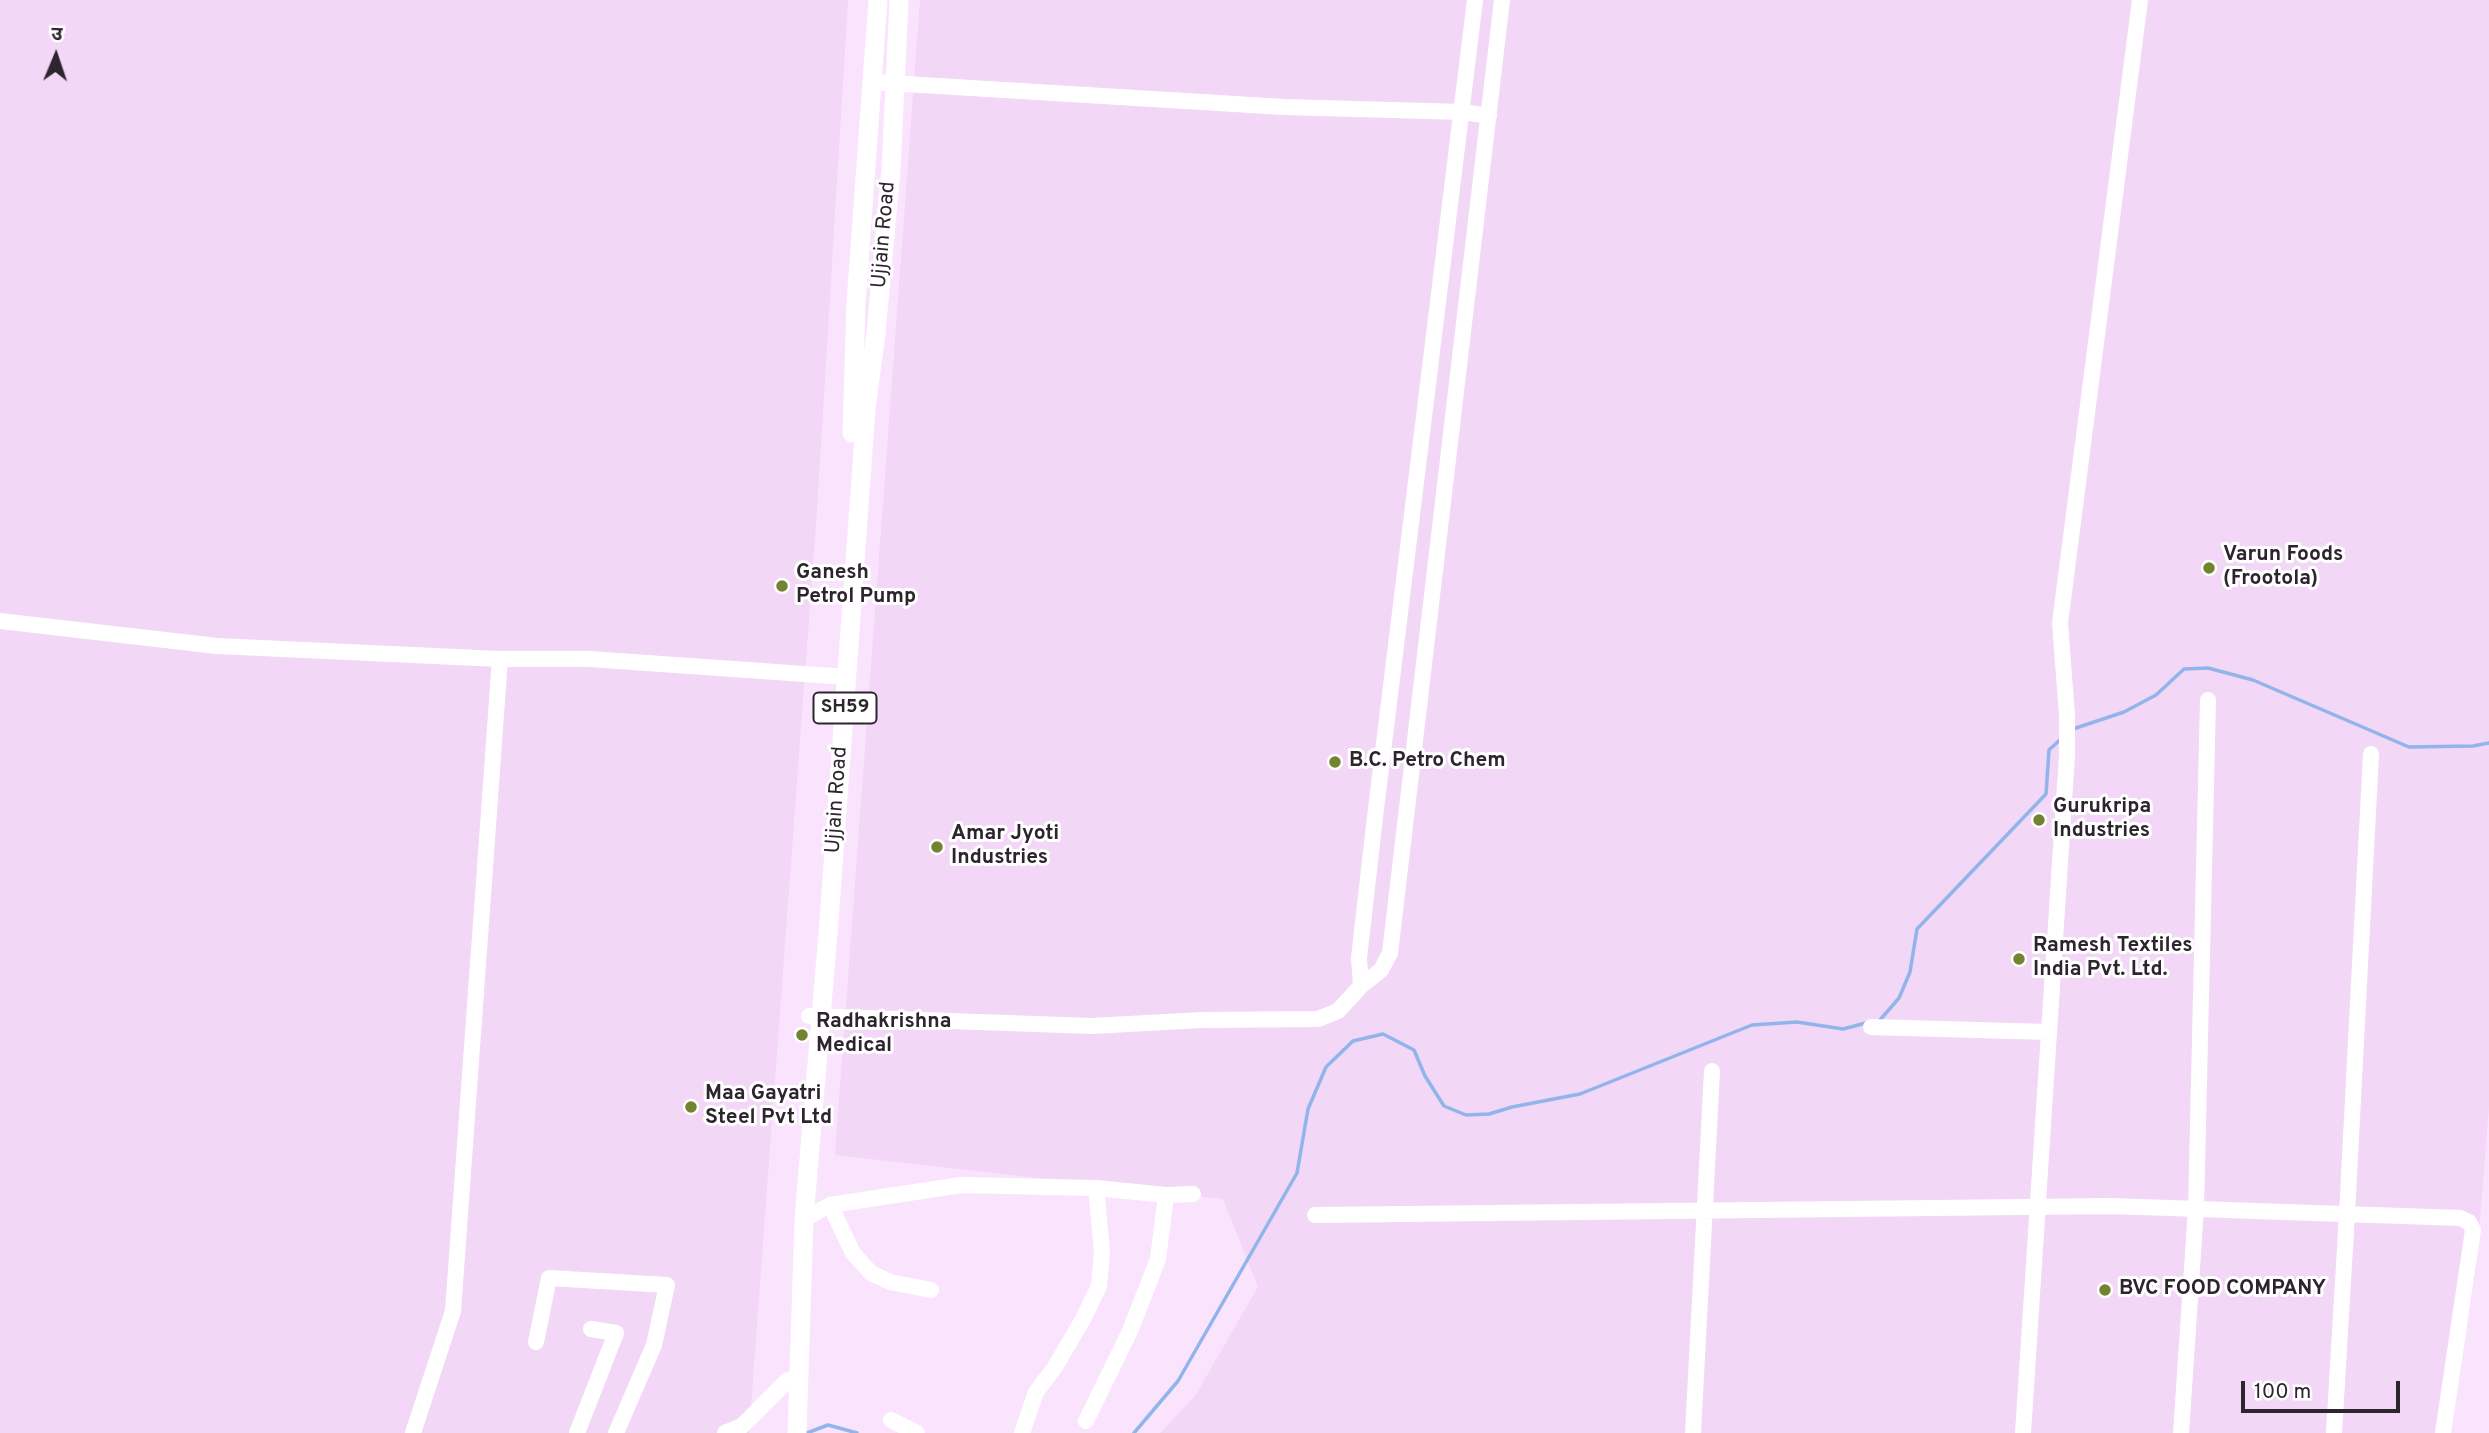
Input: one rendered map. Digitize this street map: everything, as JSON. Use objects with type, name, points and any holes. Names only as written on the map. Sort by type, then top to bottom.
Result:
[{"type":"main road","name":"Ujjain Road","points":[[841,676],[856,303],[878,0]]},
{"type":"main road","name":"Ujjain Road","points":[[792,1425],[788,1380],[794,1235],[815,1016],[841,676],[891,170],[899,0]]},
{"type":"main road","name":"Ujjain Road","points":[[792,1425],[815,1016]]},
{"type":"street","points":[[1361,986],[1359,958],[1475,0]]},
{"type":"street","points":[[815,1016],[1091,1026],[1203,1020],[1318,1019],[1338,1011],[1361,986],[1381,970],[1390,953],[1502,0]]},
{"type":"street","points":[[2023,1433],[2067,755],[2067,715],[2060,623],[2140,0]]},
{"type":"street","points":[[872,82],[1284,107],[1463,112],[1489,116]]},
{"type":"street","points":[[0,621],[217,646],[500,659],[590,659],[841,676]]},
{"type":"street","points":[[413,1433],[453,1311],[500,659]]},
{"type":"street","points":[[2181,1433],[2196,1209],[2208,700]]},
{"type":"street","points":[[2334,1433],[2371,754]]},
{"type":"street","points":[[1871,1027],[2049,1032]]},
{"type":"street","points":[[1693,1433],[1712,1071]]},
{"type":"street","points":[[804,1219],[830,1205],[961,1185],[1096,1188],[1166,1195],[1193,1194]]},
{"type":"street","points":[[1022,1433],[1036,1392],[1055,1367],[1099,1286],[1102,1252],[1096,1188]]},
{"type":"street","points":[[1086,1421],[1130,1331],[1158,1259],[1166,1195]]},
{"type":"street","points":[[830,1205],[853,1252],[871,1273],[890,1282],[931,1290]]},
{"type":"street","points":[[1315,1215],[2111,1206],[2460,1218],[2469,1222],[2473,1230],[2443,1433]]},
{"type":"street","points":[[536,1342],[549,1278],[667,1285],[654,1346],[616,1433]]},
{"type":"street","points":[[577,1433],[617,1333],[591,1329]]},
{"type":"street","points":[[724,1433],[742,1426],[788,1380]]},
{"type":"street","points":[[891,1420],[917,1433]]},
{"type":"shaded area","points":[[0,0],[848,0],[817,510],[749,1433],[0,1433]]},
{"type":"shaded area","points":[[920,0],[2489,0],[2489,1107],[2476,1270],[2449,1433],[1160,1433],[1195,1396],[1258,1287],[1223,1199],[835,1155]]},
{"type":"waterway","points":[[2073,729],[2124,712],[2156,695],[2184,669],[2208,668],[2253,680],[2409,747],[2473,746],[2489,743]]},
{"type":"waterway","points":[[1880,1020],[1899,998],[1910,972],[1917,929],[2046,794],[2049,750],[2062,738]]},
{"type":"waterway","points":[[1134,1433],[1178,1381],[1297,1173],[1308,1109],[1326,1067],[1353,1041],[1383,1034],[1414,1050],[1425,1076],[1444,1106],[1466,1115],[1489,1114],[1580,1094],[1752,1025],[1797,1022],[1843,1029],[1866,1023]]},
{"type":"waterway","points":[[807,1433],[828,1425],[857,1433]]},
{"type":"place","name":"Varun Foods (Frootola)","points":[[2209,568]]},
{"type":"place","name":"Ganesh Petrol Pump","points":[[782,586]]},
{"type":"place","name":"B.C. Petro Chem","points":[[1335,762]]},
{"type":"place","name":"Gurukripa Industries","points":[[2039,820]]},
{"type":"place","name":"Amar Jyoti Industries","points":[[937,847]]},
{"type":"place","name":"Ramesh Textiles India Pvt. Ltd.","points":[[2019,959]]},
{"type":"place","name":"Radhakrishna Medical","points":[[802,1035]]},
{"type":"place","name":"Maa Gayatri Steel Pvt Ltd","points":[[691,1107]]},
{"type":"place","name":"BVC FOOD COMPANY","points":[[2105,1290]]}]
